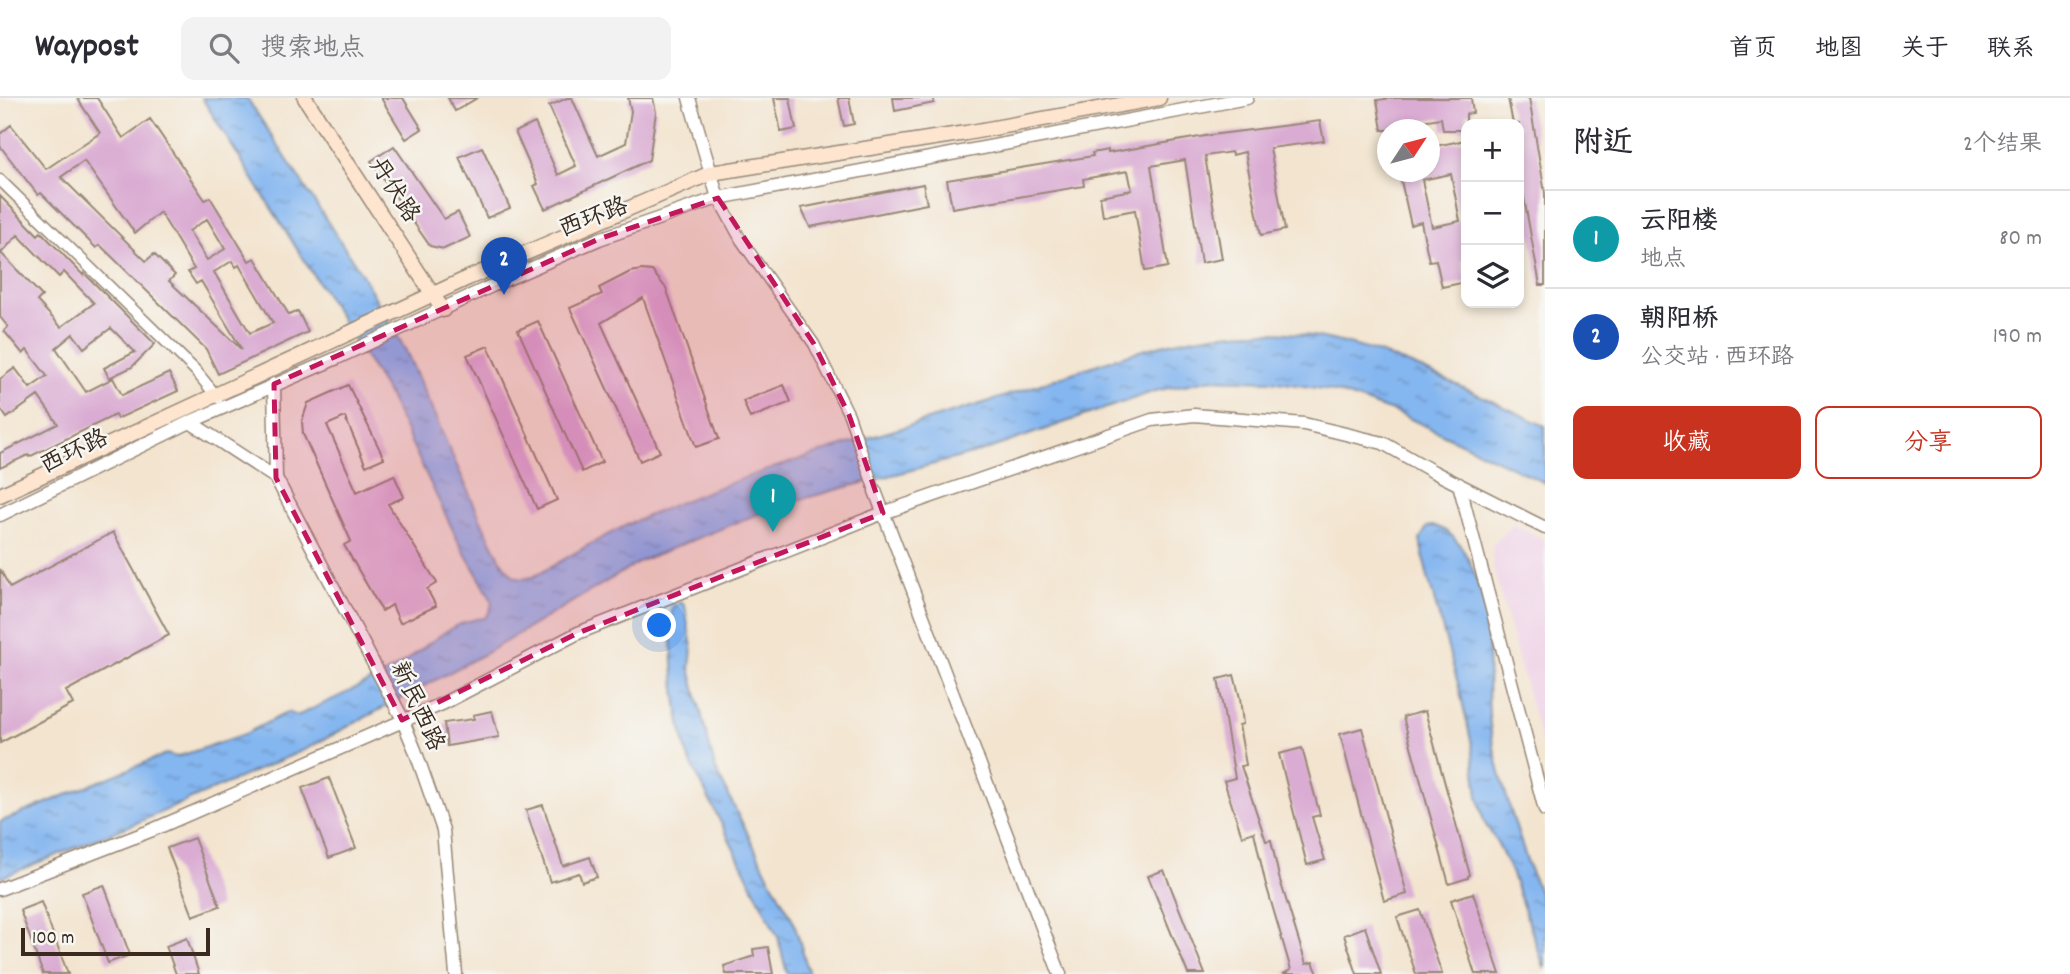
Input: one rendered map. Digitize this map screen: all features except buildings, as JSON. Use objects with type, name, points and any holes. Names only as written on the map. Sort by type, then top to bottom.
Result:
[{"type":"main road","name":"丹伏路","points":[[305,98],[443,310]]},
{"type":"main road","name":"西环路","points":[[0,495],[220,401],[330,341],[711,173],[966,133],[1160,98]]},
{"type":"street","points":[[689,98],[718,198],[741,240],[814,345],[849,415],[883,513],[1060,974]]},
{"type":"street","name":"西环路","points":[[0,515],[190,422],[220,401],[274,384],[337,358],[599,239],[718,198],[1247,98]]},
{"type":"street","points":[[0,180],[195,370],[220,401]]},
{"type":"street","name":"新民西路","points":[[274,384],[275,478],[401,717],[443,830],[456,974]]},
{"type":"street","points":[[0,888],[150,831],[401,717],[444,703],[578,633],[883,513],[1152,420],[1194,415],[1304,424],[1382,443],[1545,527]]},
{"type":"street","name":"新民西路","points":[[190,422],[275,478]]},
{"type":"street","points":[[1459,484],[1545,810]]},
{"type":"highlighted area","points":[[718,198],[814,344],[849,415],[883,513],[578,633],[402,720],[276,478],[274,384],[599,239]]},
{"type":"shaded area","points":[[1513,525],[1545,540],[1545,756],[1493,567],[1492,546]]},
{"type":"water","points":[[202,98],[247,98],[361,273],[406,351],[484,527],[503,564],[513,576],[521,579],[533,577],[627,525],[761,472],[990,401],[1103,362],[1180,341],[1219,334],[1298,334],[1331,340],[1394,358],[1455,384],[1545,426],[1545,483],[1398,413],[1330,390],[1271,381],[1212,379],[1155,391],[983,451],[783,504],[643,560],[488,652],[306,749],[134,824],[0,878],[0,822],[166,754],[177,757],[245,734],[288,712],[297,716],[383,675],[449,630],[472,620],[485,618],[490,611],[492,602],[488,593],[459,543],[387,392]]},
{"type":"water","points":[[1427,527],[1443,529],[1459,544],[1471,564],[1482,596],[1488,631],[1488,702],[1492,738],[1508,800],[1544,910],[1545,970],[1512,874],[1484,822],[1472,745],[1459,687],[1420,540]]},
{"type":"water","points":[[681,602],[685,606],[692,647],[690,669],[715,768],[794,922],[809,974],[787,974],[778,937],[688,757],[679,720],[673,663],[672,607]]},
{"type":"place","name":"朝阳桥","points":[[504,295]]},
{"type":"place","name":"云阳楼","points":[[773,532]]}]
